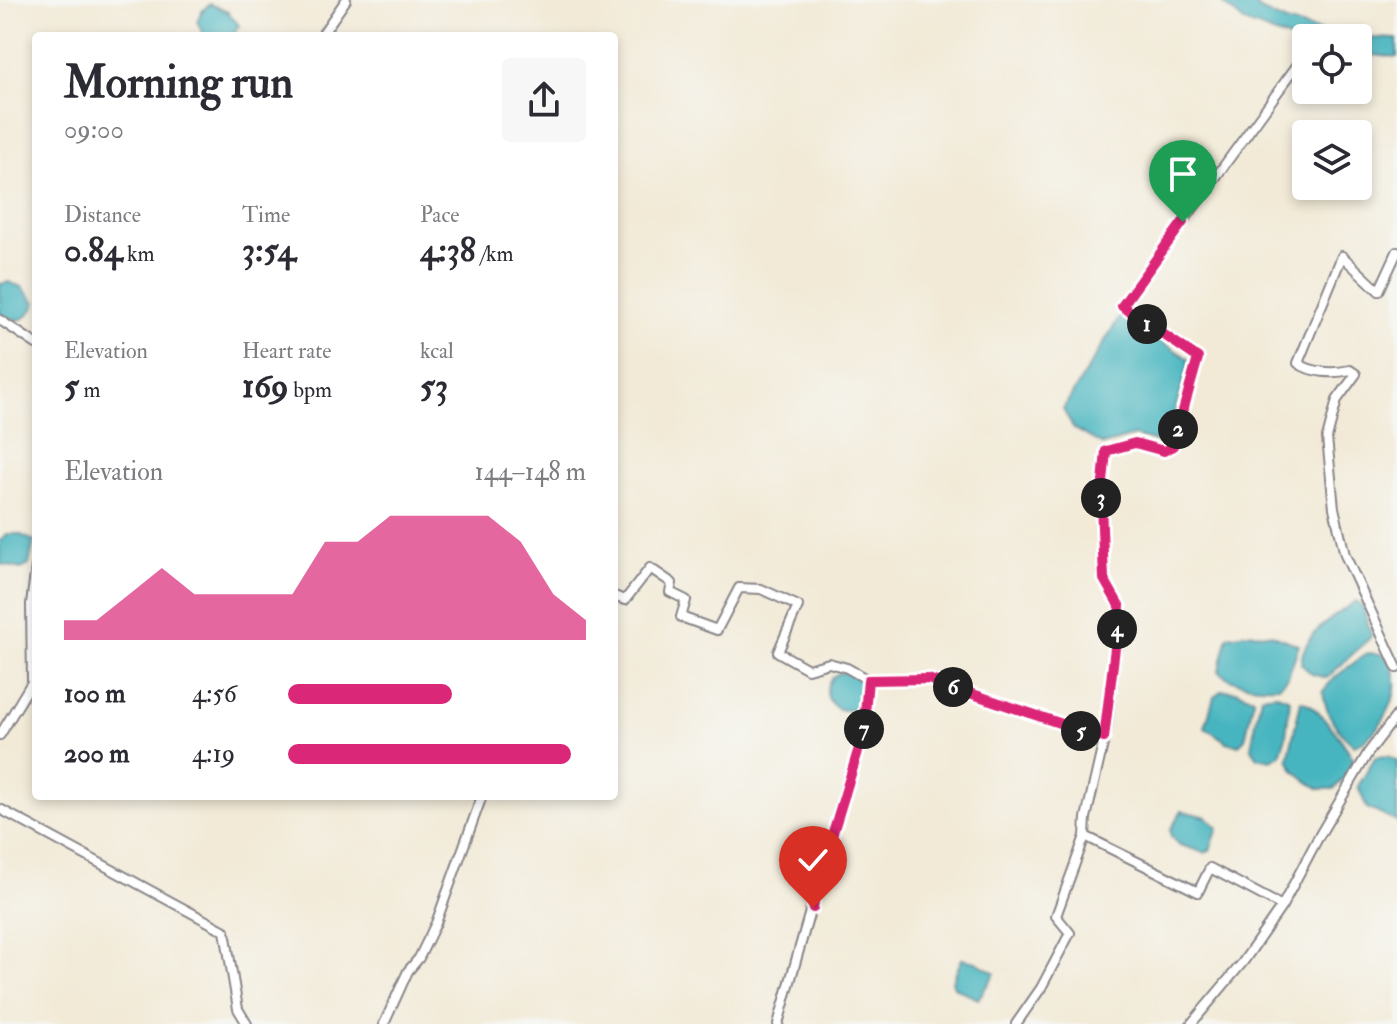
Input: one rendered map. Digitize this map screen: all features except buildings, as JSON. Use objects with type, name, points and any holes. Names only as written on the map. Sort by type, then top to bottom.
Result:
[{"type":"street","points":[[324,32],[346,0]]},
{"type":"street","points":[[1016,1024],[1041,988],[1070,933],[1056,916],[1085,836],[1086,818],[1104,738],[1120,607],[1104,579],[1101,503],[1106,451],[1135,443],[1164,451],[1173,446],[1198,358],[1122,306],[1292,72]]},
{"type":"street","points":[[1397,252],[1379,291],[1342,256],[1298,363],[1307,369],[1350,370],[1356,374],[1337,400],[1327,438],[1334,508],[1345,555],[1397,668]]},
{"type":"street","points":[[0,320],[32,341]]},
{"type":"street","points":[[618,597],[625,600],[650,568],[672,583],[670,592],[686,600],[681,617],[717,630],[739,588],[761,589],[798,606],[778,652],[808,669],[829,663],[847,668],[868,680],[928,679],[1104,738]]},
{"type":"street","points":[[0,735],[32,682],[32,596]]},
{"type":"street","points":[[778,1024],[863,735],[868,680]]},
{"type":"street","points":[[1191,1024],[1243,962],[1282,906],[1360,765],[1397,715]]},
{"type":"street","points":[[384,1024],[408,971],[419,958],[436,923],[481,800]]},
{"type":"street","points":[[0,809],[225,931],[238,1009],[247,1024]]},
{"type":"street","points":[[1085,836],[1198,892],[1210,868],[1282,906]]},
{"type":"water","points":[[1219,0],[1249,0],[1260,10],[1294,24],[1292,40],[1244,22]]},
{"type":"water","points":[[210,4],[228,12],[239,25],[235,32],[203,32],[197,21]]},
{"type":"water","points":[[1372,38],[1397,39],[1397,57],[1372,55]]},
{"type":"water","points":[[8,282],[22,287],[32,298],[29,314],[16,320],[0,313],[0,284]]},
{"type":"water","points":[[1121,315],[1187,358],[1189,363],[1166,440],[1159,443],[1134,436],[1103,445],[1073,428],[1063,409]]},
{"type":"water","points":[[8,534],[19,534],[32,540],[29,565],[21,569],[0,564],[0,541]]},
{"type":"water","points":[[1356,601],[1363,608],[1372,636],[1327,678],[1312,674],[1301,664],[1307,644],[1321,627]]},
{"type":"water","points":[[1271,634],[1299,645],[1288,676],[1279,686],[1239,683],[1219,671],[1228,636]]},
{"type":"water","points":[[1367,653],[1382,654],[1390,661],[1395,690],[1380,725],[1354,745],[1333,721],[1323,691],[1334,678]]},
{"type":"water","points":[[846,672],[860,677],[865,691],[860,705],[846,710],[832,705],[827,691],[832,677]]},
{"type":"water","points":[[1222,690],[1237,691],[1254,698],[1245,739],[1239,745],[1227,742],[1205,727],[1214,697]]},
{"type":"water","points":[[1277,694],[1290,699],[1286,736],[1280,755],[1271,760],[1258,757],[1251,747],[1261,696]]},
{"type":"water","points":[[1301,701],[1323,717],[1354,760],[1334,789],[1320,789],[1307,781],[1294,770],[1288,759]]},
{"type":"water","points":[[1389,756],[1397,761],[1397,822],[1367,808],[1358,786],[1376,757]]},
{"type":"water","points":[[1182,811],[1207,817],[1218,828],[1210,850],[1205,853],[1180,845],[1171,837],[1170,830]]},
{"type":"water","points":[[962,959],[976,962],[995,973],[978,999],[954,987],[952,981]]},
{"type":"route","points":[[813,908],[815,891],[863,735],[868,680],[928,679],[1104,738],[1120,607],[1104,579],[1101,503],[1106,451],[1135,443],[1164,451],[1173,446],[1198,358],[1122,306],[1183,222]]}]
